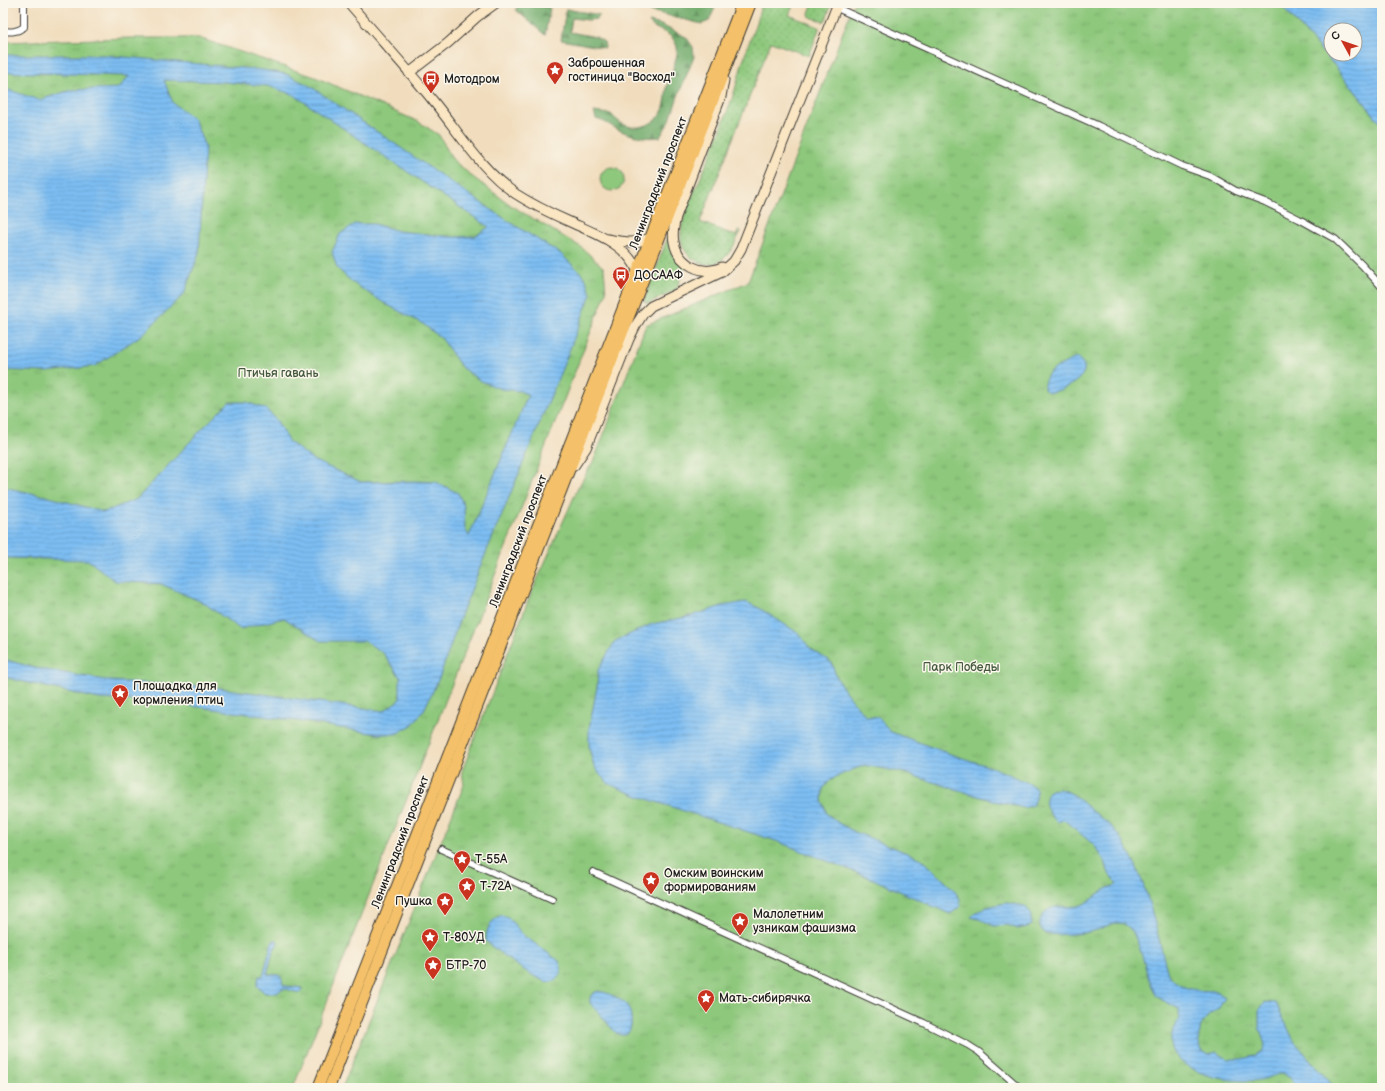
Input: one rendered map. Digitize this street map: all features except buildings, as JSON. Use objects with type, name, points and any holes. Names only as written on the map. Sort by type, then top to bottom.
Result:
[{"type":"main road","name":"Ленинградский проспект","points":[[318,1088],[742,3]]},
{"type":"main road","name":"Ленинградский проспект","points":[[329,1088],[751,3]]},
{"type":"street","points":[[3,31],[13,32],[24,27],[24,3]]},
{"type":"street","points":[[349,3],[409,73],[478,159],[494,176],[527,200],[549,213],[607,239],[628,255],[634,262],[637,270]]},
{"type":"street","points":[[409,73],[496,3]]},
{"type":"street","points":[[564,482],[586,448],[629,339],[643,314],[651,306],[662,300],[722,272],[730,266],[741,250],[838,5],[1182,166],[1210,176],[1236,191],[1265,202],[1299,219],[1335,239],[1382,287]]},
{"type":"street","points":[[727,64],[721,97],[676,217],[673,236],[676,248],[682,258],[691,266],[702,270],[713,270],[719,268],[730,263],[737,256]]},
{"type":"street","points":[[607,239],[632,242],[650,238]]},
{"type":"street","points":[[441,848],[552,899]]},
{"type":"street","points":[[593,872],[882,1004],[968,1045],[990,1060],[1020,1088]]},
{"type":"green space","points":[[518,3],[529,3],[550,8],[545,35],[516,10]]},
{"type":"green space","points":[[684,3],[717,3],[709,21],[702,24],[646,10],[645,7],[657,9]]},
{"type":"green space","points":[[762,3],[794,3],[789,15],[819,27],[819,29],[809,56],[771,42],[700,222],[736,236],[739,230],[741,231],[731,250],[723,259],[717,263],[703,263],[696,261],[686,252],[682,245],[681,229],[685,213],[715,145],[732,99]]},
{"type":"green space","points":[[813,3],[832,3],[825,22],[810,17],[809,13]]},
{"type":"green space","name":"Парк Победы","points":[[854,3],[1279,3],[1323,52],[1323,62],[1332,62],[1382,125],[1382,1088],[342,1088],[464,785],[462,771],[530,596],[578,488],[594,460],[646,325],[748,282]]},
{"type":"green space","points":[[566,9],[600,15],[597,19],[588,20],[572,18],[570,32],[596,37],[604,42],[605,48],[561,40]]},
{"type":"green space","points":[[649,22],[661,25],[686,37],[693,47],[694,57],[670,120],[660,137],[655,138],[634,135],[619,130],[596,119],[594,112],[611,114],[617,120],[630,127],[641,127],[651,123],[662,112],[665,105],[668,82],[676,59],[677,47],[675,41],[671,37],[655,28]]},
{"type":"green space","name":"Птичья гавань","points":[[130,38],[199,38],[315,77],[417,121],[439,135],[453,160],[474,178],[512,206],[581,247],[604,268],[606,293],[293,1088],[3,1088],[3,42]]},
{"type":"green space","points":[[612,167],[617,168],[623,174],[623,184],[617,190],[612,191],[607,190],[601,184],[600,179],[601,174],[607,168]]},
{"type":"green space","points":[[671,229],[685,266],[676,290],[649,303],[645,303],[644,300]]},
{"type":"water","points":[[1279,3],[1373,3],[1382,12],[1382,125],[1332,62],[1363,62],[1363,22],[1323,22],[1323,52]]},
{"type":"water","points":[[3,55],[103,55],[264,70],[286,74],[310,86],[505,219],[561,254],[585,277],[591,294],[566,359],[481,565],[460,618],[440,676],[424,710],[412,725],[396,734],[377,734],[305,722],[163,702],[99,699],[3,677],[3,659],[35,668],[111,681],[212,687],[384,711],[400,699],[400,677],[383,653],[365,641],[320,641],[284,618],[240,629],[204,603],[161,584],[115,581],[88,560],[7,558],[3,554],[3,487],[45,496],[104,512],[137,499],[229,402],[246,402],[266,409],[277,421],[288,441],[313,460],[361,482],[436,482],[458,493],[464,506],[465,529],[469,536],[528,395],[520,391],[501,389],[481,381],[462,368],[442,339],[423,324],[384,303],[353,283],[337,268],[332,252],[340,234],[355,224],[374,224],[399,231],[454,237],[475,236],[489,227],[294,95],[268,86],[225,82],[164,80],[173,103],[194,119],[205,147],[199,253],[184,294],[143,334],[95,366],[47,372],[3,370],[3,88],[39,100],[71,90],[119,88],[129,76],[3,72]]},
{"type":"water","points":[[1077,358],[1083,363],[1084,369],[1078,380],[1058,391],[1048,392],[1045,390],[1045,381],[1050,372]]},
{"type":"water","points":[[746,602],[759,608],[798,633],[810,648],[832,663],[841,685],[866,716],[878,717],[891,732],[953,755],[994,768],[1029,783],[1037,790],[1036,799],[1033,805],[1024,808],[994,801],[901,772],[864,765],[831,779],[823,789],[822,801],[827,814],[840,824],[855,832],[922,859],[954,890],[960,899],[960,907],[950,914],[873,879],[776,841],[635,795],[609,784],[594,766],[589,748],[589,729],[597,687],[598,670],[615,641],[652,624],[691,616],[722,606]]},
{"type":"water","points":[[1059,789],[1072,794],[1080,800],[1112,827],[1123,842],[1133,859],[1148,897],[1168,974],[1179,984],[1185,987],[1196,990],[1217,991],[1225,998],[1219,1008],[1208,1016],[1201,1025],[1198,1041],[1202,1051],[1209,1055],[1216,1052],[1228,1059],[1241,1059],[1254,1056],[1263,1051],[1265,1045],[1259,1027],[1259,1010],[1265,1002],[1276,1003],[1294,1041],[1335,1088],[1299,1088],[1283,1073],[1248,1081],[1221,1079],[1194,1070],[1183,1063],[1175,1055],[1171,1044],[1171,1039],[1178,1019],[1179,1009],[1158,997],[1153,989],[1137,941],[1132,931],[1125,925],[1114,923],[1091,932],[1078,934],[1045,934],[1041,929],[1040,923],[1044,913],[1048,910],[1057,907],[1081,905],[1117,883],[1109,874],[1105,861],[1094,845],[1064,820],[1057,822],[1048,811],[1046,807],[1047,794],[1050,790]]},
{"type":"water","points":[[1007,903],[1025,906],[1031,914],[1031,925],[1018,929],[1008,925],[994,926],[982,920],[971,917],[983,909]]},
{"type":"water","points":[[501,915],[508,917],[523,935],[559,961],[561,970],[556,979],[549,982],[535,977],[507,958],[486,941],[489,926]]},
{"type":"water","points":[[274,940],[277,940],[278,943],[273,951],[267,974],[280,976],[283,985],[302,988],[301,992],[299,993],[282,989],[277,993],[265,993],[257,986],[259,976],[263,976],[269,952]]},
{"type":"water","points":[[598,991],[614,996],[628,1007],[631,1022],[629,1032],[625,1035],[615,1032],[590,1003],[591,995]]},
{"type":"place","name":"Заброшенная гостиница \"Восход\"","points":[[555,85]]},
{"type":"place","name":"Мотодром","points":[[431,94]]},
{"type":"place","name":"ДОСААФ","points":[[621,290]]},
{"type":"place","name":"Площадка для кормления птиц","points":[[120,708]]},
{"type":"place","name":"Т-55А","points":[[462,874]]},
{"type":"place","name":"Омским воинским формированиям","points":[[651,895]]},
{"type":"place","name":"Т-72А","points":[[467,901]]},
{"type":"place","name":"Пушка","points":[[445,916]]},
{"type":"place","name":"Малолетним узникам фашизма","points":[[740,936]]},
{"type":"place","name":"Т-80УД","points":[[430,952]]},
{"type":"place","name":"БТР-70","points":[[433,980]]},
{"type":"place","name":"Мать-сибирячка","points":[[706,1013]]}]
